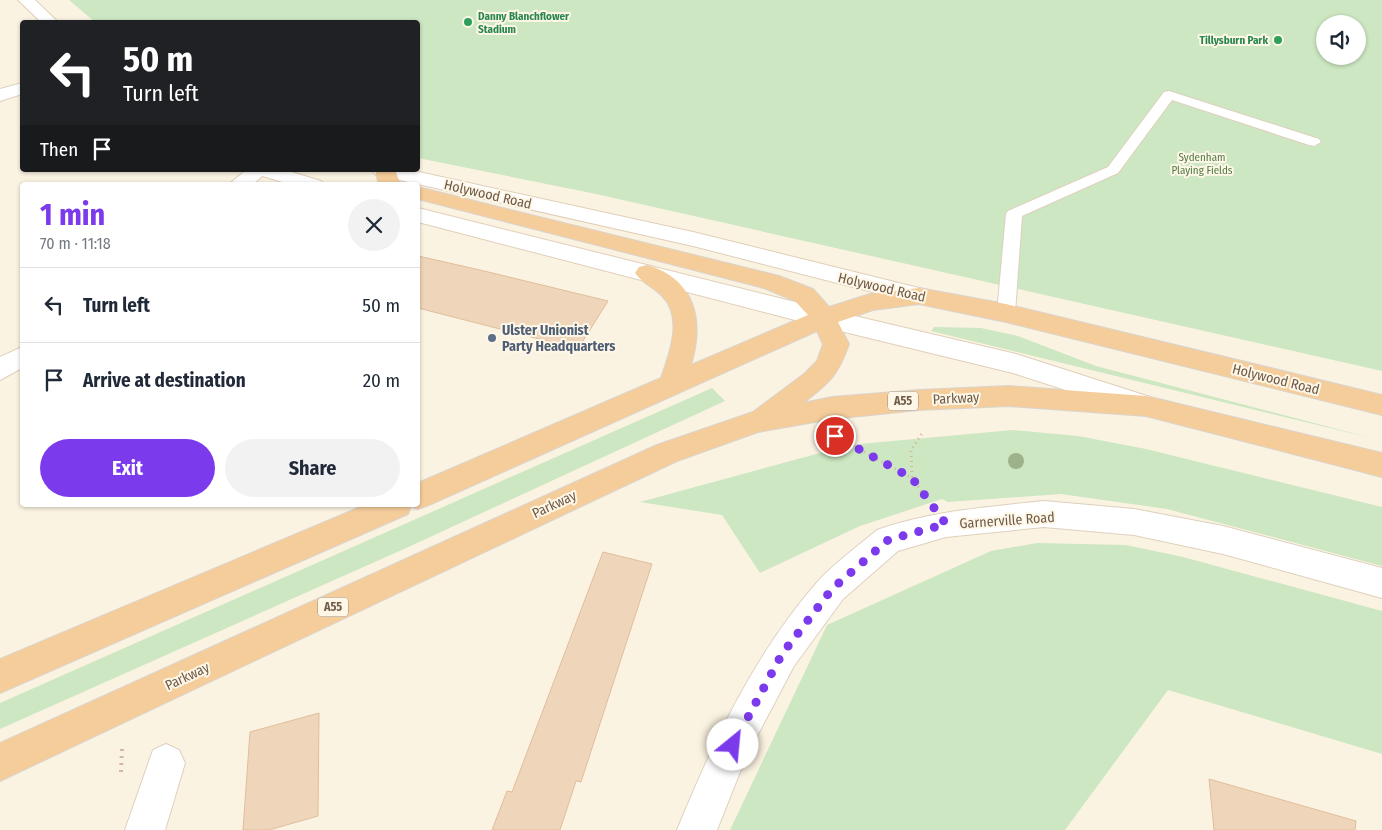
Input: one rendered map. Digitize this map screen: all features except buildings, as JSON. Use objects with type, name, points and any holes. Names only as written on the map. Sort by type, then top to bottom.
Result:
[{"type":"highway","points":[[420,194],[771,282],[804,295],[824,318],[836,344],[828,366],[796,394],[756,422]]},
{"type":"highway","points":[[647,273],[674,293],[686,322],[685,345],[672,384]]},
{"type":"highway","name":"Holywood Road","points":[[919,296],[1006,313],[1382,405]]},
{"type":"highway","points":[[420,495],[824,318],[870,302],[919,296]]},
{"type":"highway","name":"Parkway","points":[[0,762],[623,472],[667,453],[756,422],[832,408],[990,396],[1146,406]]},
{"type":"highway","name":"A55","points":[[1146,406],[1382,465]]},
{"type":"highway","points":[[0,676],[392,507]]},
{"type":"main road","points":[[26,0],[48,20]]},
{"type":"main road","points":[[0,95],[20,89]]},
{"type":"main road","points":[[243,182],[256,172]]},
{"type":"main road","points":[[269,172],[304,182]]},
{"type":"main road","name":"Holywood Road","points":[[386,175],[420,182]]},
{"type":"main road","name":"Holywood Road","points":[[420,182],[693,239],[919,296]]},
{"type":"main road","points":[[420,216],[824,318],[1016,364],[1146,406]]},
{"type":"main road","points":[[0,370],[20,357]]},
{"type":"main road","name":"Garnerville Road","points":[[696,830],[733,745],[782,654],[832,589],[888,540],[946,524],[1044,514],[1134,522],[1223,540],[1382,582]]},
{"type":"main road","points":[[144,830],[166,763]]},
{"type":"lane","points":[[1006,313],[1014,214],[1113,170],[1170,95],[1314,142]]},
{"type":"path","points":[[912,478],[911,450],[926,426]]},
{"type":"path","points":[[835,436],[912,478],[946,524]]},
{"type":"green space","name":"Sydenham Playing Fields","points":[[69,0],[1382,0],[1382,371],[596,194],[420,158],[420,20],[93,20]]},
{"type":"green space","points":[[934,327],[981,328],[1018,336],[1096,366],[1375,439],[931,331]]},
{"type":"green space","points":[[712,388],[725,401],[404,549],[0,729],[0,703]]},
{"type":"green space","points":[[1013,430],[1078,436],[1146,449],[1382,507],[1382,566],[1167,509],[1061,494],[948,502],[942,499],[860,526],[760,573],[722,515],[640,502],[849,445]]},
{"type":"green space","points":[[1037,543],[1126,545],[1183,557],[1382,611],[1382,754],[1168,690],[1065,830],[730,830],[827,625],[991,551]]},
{"type":"place","name":"Danny Blanchflower Stadium","points":[[468,22]]},
{"type":"place","name":"Tillysburn Park","points":[[1278,40]]},
{"type":"place","name":"Ulster Unionist Party Headquarters","points":[[492,338]]},
{"type":"route","points":[[733,745],[782,654],[832,589],[888,540],[946,524],[912,478],[835,436]]}]
